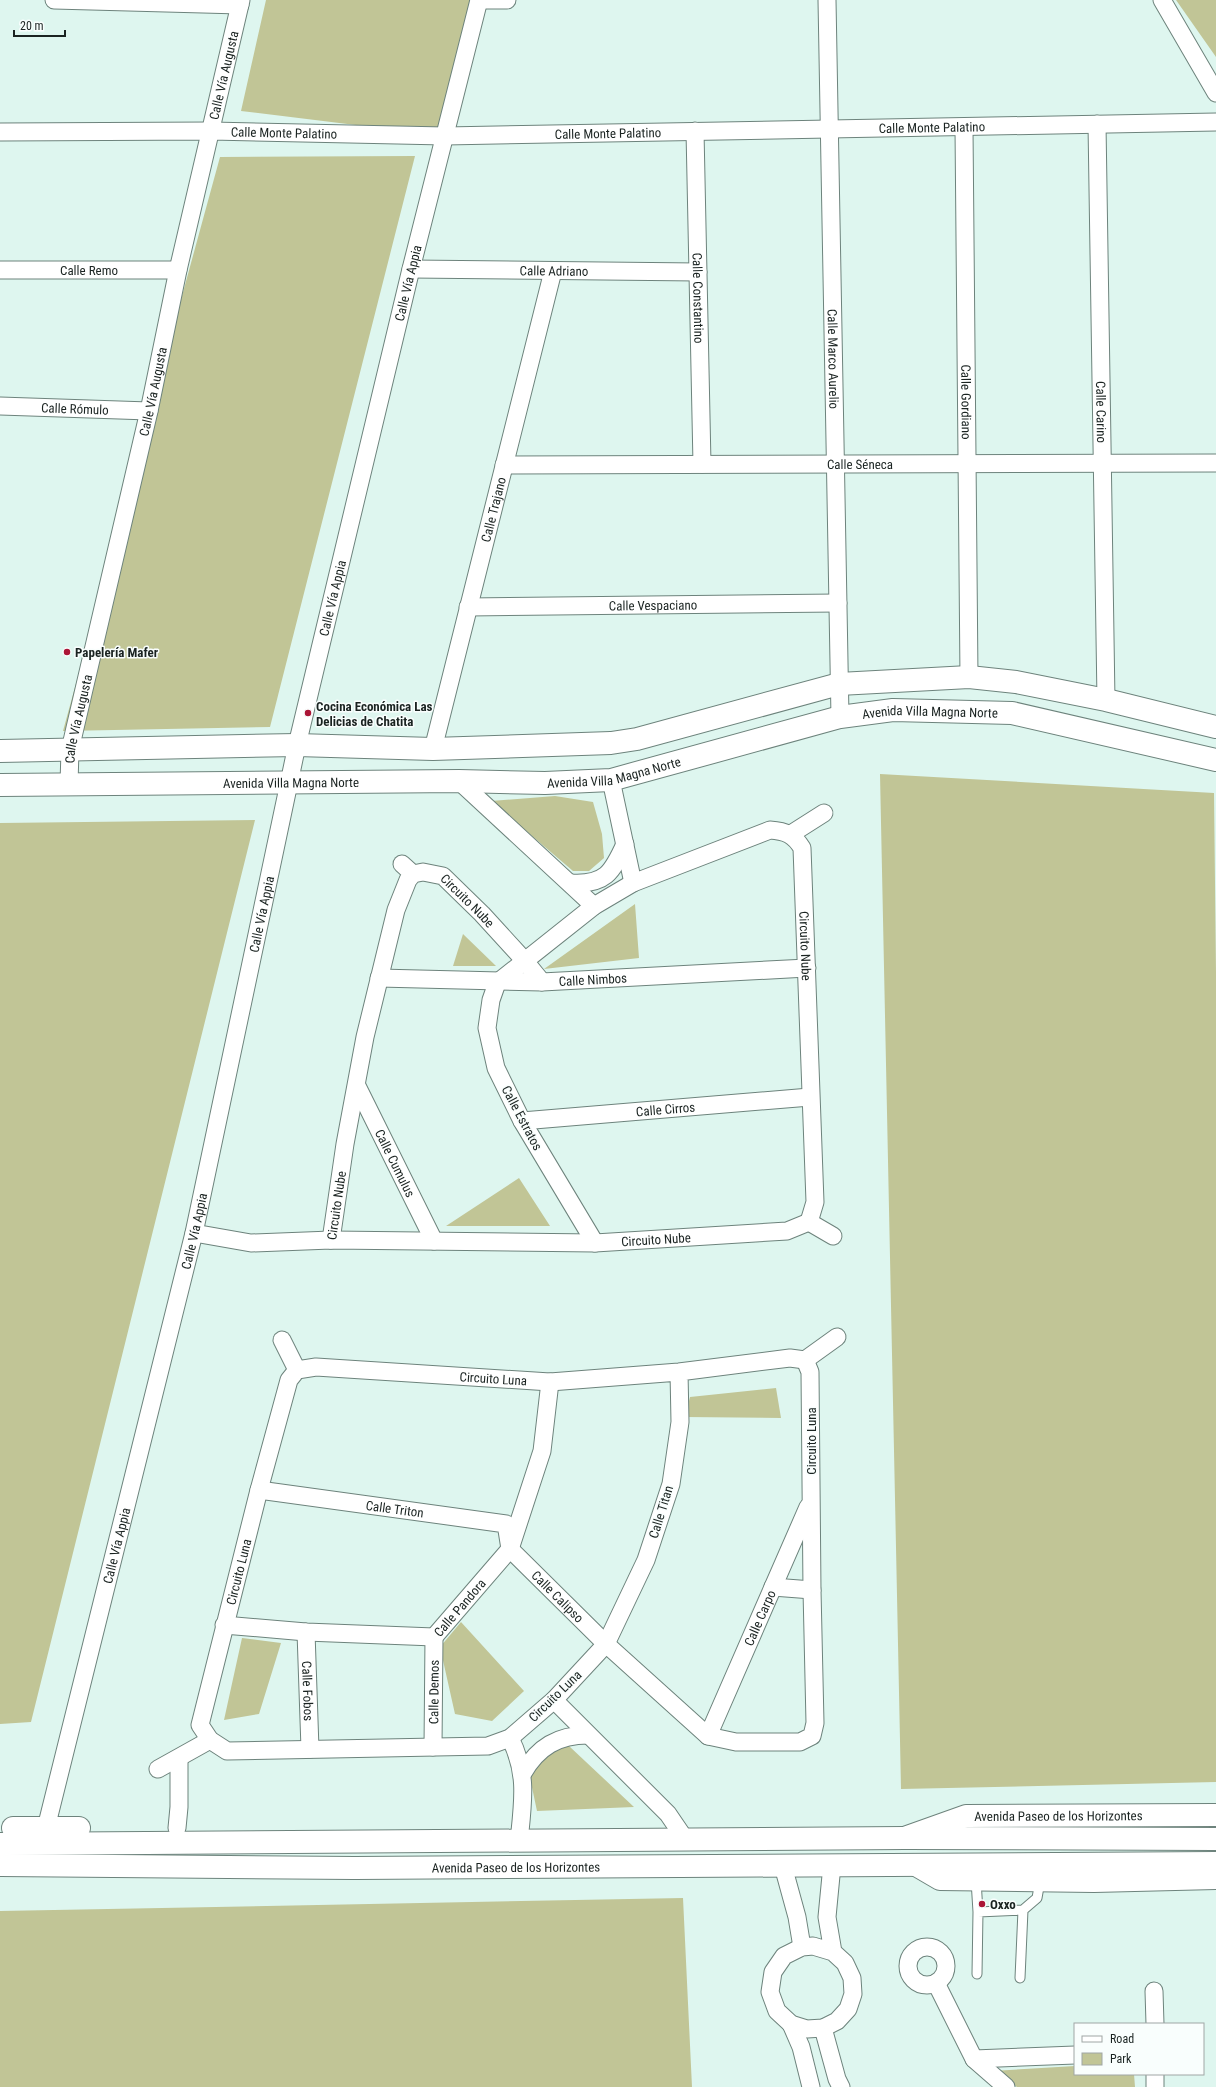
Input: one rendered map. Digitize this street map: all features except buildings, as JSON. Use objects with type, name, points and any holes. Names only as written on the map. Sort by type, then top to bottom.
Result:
[{"type":"street","points":[[54,0],[241,3]]},
{"type":"street","points":[[479,0],[507,0]]},
{"type":"street","name":"Calle Vía Appia","points":[[46,1828],[194,1233],[289,781],[411,270],[479,0]]},
{"type":"street","name":"Calle Marco Aurelio","points":[[827,0],[840,717]]},
{"type":"street","points":[[1162,0],[1216,93]]},
{"type":"street","name":"Calle Vía Augusta","points":[[69,784],[70,750],[150,411],[178,270],[241,3]]},
{"type":"street","name":"Calle Monte Palatino","points":[[0,132],[211,132],[445,136],[964,128],[1216,122]]},
{"type":"street","name":"Calle Carino","points":[[1097,124],[1106,700]]},
{"type":"street","name":"Calle Gordiano","points":[[964,128],[969,677]]},
{"type":"street","name":"Calle Constantino","points":[[695,131],[702,464]]},
{"type":"street","name":"Calle Remo","points":[[0,270],[178,270]]},
{"type":"street","name":"Calle Adriano","points":[[411,270],[698,272]]},
{"type":"street","name":"Calle Trajano","points":[[433,749],[553,271]]},
{"type":"street","name":"Calle Rómulo","points":[[0,406],[150,411]]},
{"type":"street","name":"Calle Séneca","points":[[504,465],[1216,463]]},
{"type":"street","name":"Calle Vespaciano","points":[[468,607],[838,603]]},
{"type":"street","points":[[0,750],[298,745],[433,749],[611,744],[637,739],[839,684],[969,677],[1016,682],[1106,700],[1216,727]]},
{"type":"street","name":"Avenida Villa Magna Norte","points":[[0,785],[289,781],[459,781],[545,783],[611,780],[840,717],[893,710],[1012,713],[1216,760]]},
{"type":"street","points":[[611,780],[633,883]]},
{"type":"street","points":[[459,781],[571,883],[594,906]]},
{"type":"street","points":[[497,982],[594,906],[633,883],[770,830],[781,830],[791,834],[824,813]]},
{"type":"street","name":"Circuito Nube","points":[[542,982],[524,960],[453,884],[443,876],[433,872],[408,869],[365,1037],[345,1144],[331,1240],[595,1243],[788,1231],[809,1222],[815,1202],[802,848],[791,834]]},
{"type":"street","points":[[571,883],[588,883],[605,877],[615,866],[625,844]]},
{"type":"street","name":"Calle Nimbos","points":[[379,978],[542,982],[807,968]]},
{"type":"street","name":"Calle Estratos","points":[[497,982],[488,1016],[489,1041],[496,1068],[522,1121],[595,1243]]},
{"type":"street","name":"Calle Cumulus","points":[[357,1086],[434,1241]]},
{"type":"street","name":"Calle Cirros","points":[[522,1121],[810,1097]]},
{"type":"street","points":[[809,1222],[833,1236]]},
{"type":"street","points":[[194,1233],[251,1243],[331,1240]]},
{"type":"street","points":[[805,1360],[836,1337]]},
{"type":"street","points":[[282,1340],[297,1370]]},
{"type":"street","name":"Circuito Luna","points":[[790,1358],[805,1360],[810,1372],[812,1590],[816,1723],[812,1736],[800,1742],[736,1742],[708,1736],[606,1644],[554,1700],[510,1738],[488,1746],[227,1752],[210,1740],[200,1725],[258,1490],[289,1380],[297,1370],[316,1367],[550,1382],[679,1372],[790,1358]]},
{"type":"street","name":"Calle Titan","points":[[606,1644],[646,1560],[671,1484],[680,1422],[679,1372]]},
{"type":"street","name":"Calle Pandora","points":[[224,1625],[306,1632],[434,1637],[510,1549],[542,1452],[550,1382]]},
{"type":"street","name":"Calle Triton","points":[[258,1490],[506,1524],[510,1549]]},
{"type":"street","name":"Calle Carpo","points":[[708,1736],[811,1500]]},
{"type":"street","name":"Calle Calipso","points":[[510,1549],[606,1644]]},
{"type":"street","points":[[773,1587],[812,1590]]},
{"type":"street","name":"Calle Fobos","points":[[306,1632],[310,1749]]},
{"type":"street","name":"Calle Demos","points":[[433,1747],[434,1637]]},
{"type":"street","points":[[554,1700],[668,1814],[685,1839]]},
{"type":"street","points":[[523,1773],[539,1751],[549,1743],[574,1735],[588,1735]]},
{"type":"street","points":[[510,1738],[518,1754],[523,1773],[524,1793],[519,1841]]},
{"type":"street","points":[[158,1769],[210,1740]]},
{"type":"street","points":[[176,1828],[179,1758]]},
{"type":"street","name":"Avenida Paseo de los Horizontes","points":[[905,1838],[966,1816],[1216,1815]]},
{"type":"street","points":[[0,1828],[176,1828],[234,1843]]},
{"type":"street","name":"Avenida Paseo de los Horizontes","points":[[234,1843],[905,1838],[1216,1839]]},
{"type":"street","points":[[0,1844],[234,1843]]},
{"type":"street","name":"Avenida Paseo de los Horizontes","points":[[0,1865],[355,1868],[1216,1863]]},
{"type":"street","points":[[832,1865],[828,1917],[833,1952]]},
{"type":"street","points":[[916,1865],[940,1879],[1040,1881],[1216,1878]]},
{"type":"street","points":[[0,1878],[168,1878],[228,1866]]},
{"type":"street","points":[[783,1866],[797,1917],[802,1947]]},
{"type":"street","points":[[791,2024],[807,2029],[822,2028],[837,2021],[848,2009],[853,1994],[850,1973],[845,1963],[833,1952],[813,1946],[802,1947],[784,1956],[773,1972],[770,1992],[777,2010],[791,2024],[801,2047],[811,2087]]},
{"type":"street","points":[[936,1983],[974,2059],[1006,2087]]},
{"type":"street","points":[[1154,1991],[1155,2023]]},
{"type":"street","points":[[822,2028],[837,2079],[841,2087]]},
{"type":"street","points":[[974,2059],[1074,2055]]},
{"type":"street","points":[[1155,2075],[1155,2087]]},
{"type":"lane","points":[[976,1880],[978,1912],[977,1974]]},
{"type":"lane","points":[[978,1912],[1023,1910],[1037,1898],[1040,1881]]},
{"type":"lane","points":[[1020,1978],[1023,1910]]},
{"type":"green space","points":[[266,0],[473,0],[445,136],[241,111]]},
{"type":"green space","points":[[1176,0],[1216,0],[1216,57]]},
{"type":"green space","points":[[415,156],[270,727],[63,731],[220,157]]},
{"type":"green space","points":[[880,774],[1214,793],[1216,973],[1216,1782],[901,1789]]},
{"type":"green space","points":[[555,796],[593,802],[602,834],[604,858],[589,871],[573,871],[491,801]]},
{"type":"green space","points":[[255,820],[31,1722],[0,1724],[0,823]]},
{"type":"green space","points":[[635,904],[639,958],[544,969]]},
{"type":"green space","points":[[463,934],[496,966],[453,966]]},
{"type":"green space","points":[[519,1178],[550,1226],[446,1226]]},
{"type":"green space","points":[[776,1388],[781,1418],[685,1417],[690,1397]]},
{"type":"green space","points":[[461,1622],[524,1691],[492,1721],[455,1714],[440,1647]]},
{"type":"green space","points":[[242,1638],[281,1643],[259,1714],[224,1720]]},
{"type":"green space","points":[[569,1746],[634,1807],[537,1811],[530,1778],[542,1755]]},
{"type":"green space","points":[[683,1898],[692,2087],[0,2087],[0,1911]]},
{"type":"green space","points":[[1074,2066],[1074,2075],[1134,2075],[1135,2087],[1017,2087],[992,2071]]},
{"type":"place","name":"Papelería Mafer","points":[[67,652]]},
{"type":"place","name":"Cocina Económica Las Delicias de Chatita","points":[[308,713]]},
{"type":"place","name":"Oxxo","points":[[982,1904]]}]
